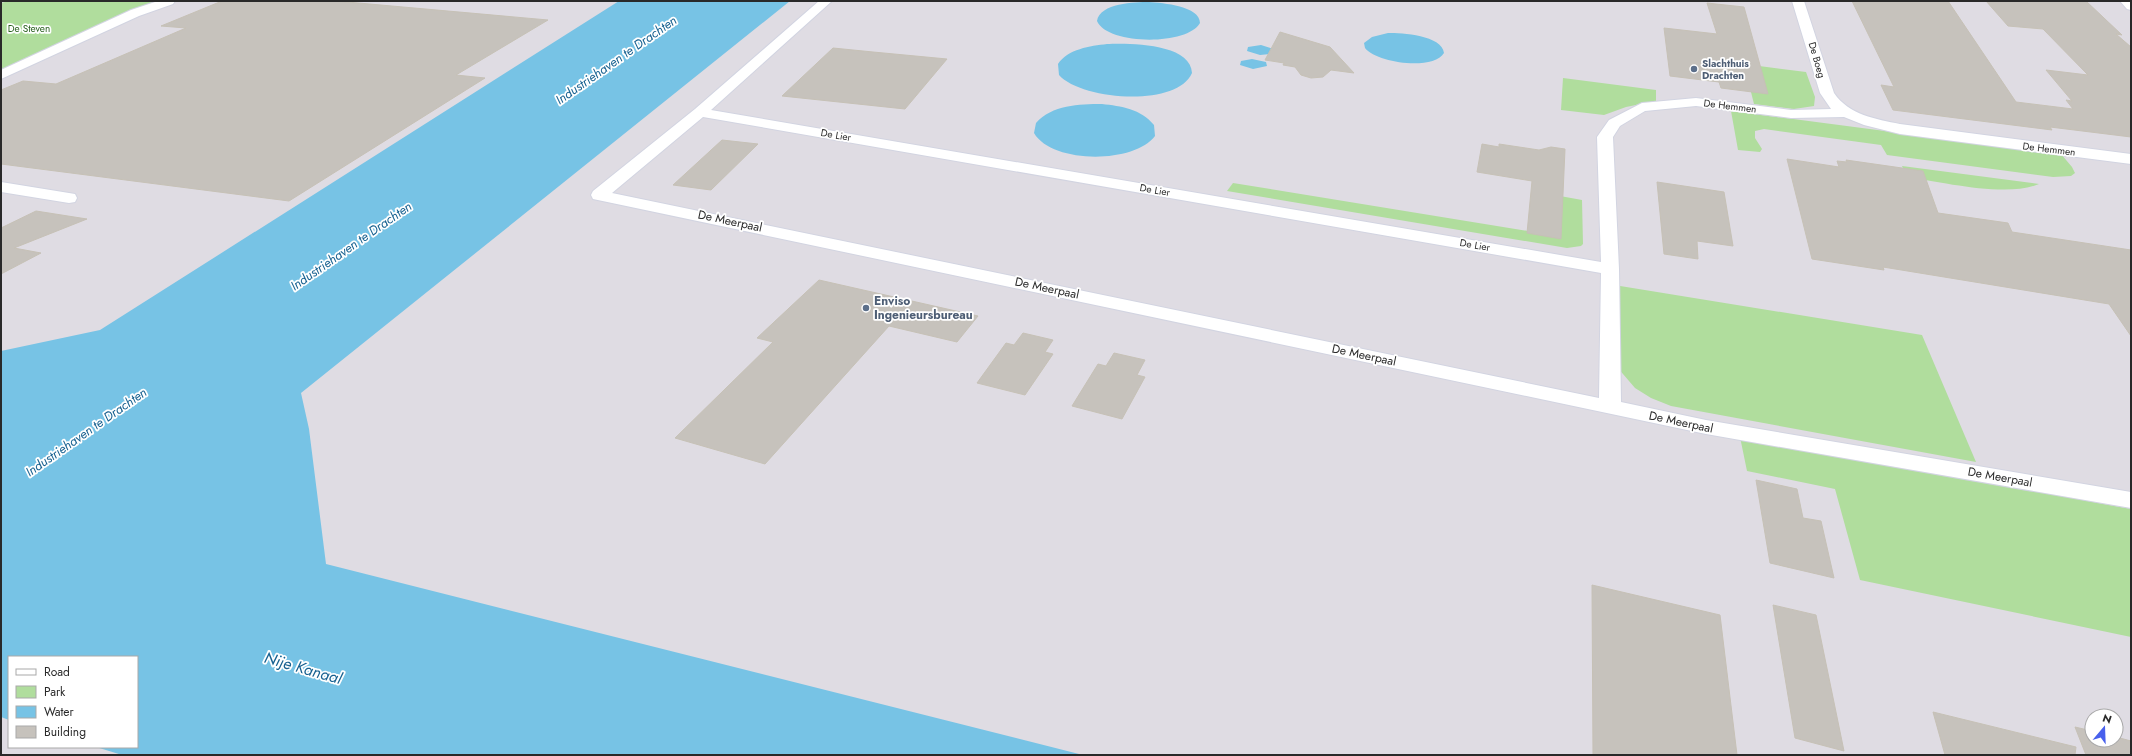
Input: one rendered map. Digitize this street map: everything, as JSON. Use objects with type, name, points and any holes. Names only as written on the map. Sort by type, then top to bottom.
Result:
[{"type":"street","points":[[1,75],[135,13],[169,1]]},
{"type":"street","points":[[700,112],[826,1]]},
{"type":"street","name":"De Boeg","points":[[1798,1],[1807,24],[1827,94],[1835,105],[1846,113]]},
{"type":"street","points":[[2126,1],[2131,6]]},
{"type":"street","name":"De Hemmen","points":[[1610,406],[1610,269],[1605,137],[1614,123],[1642,107],[1696,102],[1791,114],[1846,113],[1869,122],[1900,129],[2131,159]]},
{"type":"street","name":"De Meerpaal","points":[[700,112],[599,195],[1706,427],[2131,500]]},
{"type":"street","name":"De Lier","points":[[700,112],[1610,269]]},
{"type":"street","points":[[1,186],[69,198]]},
{"type":"shaded area","points":[[1,1],[2131,1],[2131,755],[818,755],[1,547]]},
{"type":"shaded area","points":[[1,717],[8,720],[8,748],[99,748],[122,755],[1,755]]},
{"type":"green space","name":"De Steven","points":[[9,1],[161,1],[1,70],[1,3]]},
{"type":"green space","points":[[1744,64],[1806,72],[1815,97],[1814,106],[1794,109],[1754,104]]},
{"type":"green space","points":[[1563,78],[1656,90],[1656,101],[1626,107],[1604,115],[1561,110]]},
{"type":"green space","points":[[1731,111],[2061,154],[2075,173],[2071,176],[2053,177],[1887,155],[1881,145],[1764,129],[1755,131],[1755,138],[1762,149],[1760,152],[1738,150]]},
{"type":"green space","points":[[1902,166],[2039,184],[2026,188],[2010,190],[1974,188],[1907,177]]},
{"type":"green space","points":[[1233,183],[1528,231],[1560,196],[1582,200],[1583,244],[1581,246],[1567,248],[1227,191]]},
{"type":"green space","points":[[1614,285],[1922,335],[1976,462],[1671,406],[1651,398],[1635,388],[1617,367]]},
{"type":"green space","points":[[1740,437],[2131,509],[2131,637],[1860,580],[1835,489],[1747,471]]},
{"type":"water","points":[[619,1],[790,1],[301,393],[309,429],[326,564],[1083,755],[122,755],[99,748],[138,748],[138,656],[8,656],[8,720],[1,717],[1,351],[100,330]]},
{"type":"water","points":[[1149,2],[1180,6],[1188,9],[1198,17],[1200,23],[1192,31],[1180,36],[1147,40],[1115,35],[1104,29],[1097,21],[1104,10],[1111,7],[1127,3]]},
{"type":"water","points":[[1388,33],[1420,36],[1429,39],[1442,47],[1444,53],[1438,59],[1429,62],[1405,63],[1381,58],[1365,48],[1364,43],[1372,37]]},
{"type":"water","points":[[1107,44],[1143,45],[1170,50],[1181,56],[1189,63],[1192,73],[1183,84],[1168,92],[1149,96],[1107,95],[1070,84],[1059,75],[1058,64],[1067,55],[1087,47]]},
{"type":"water","points":[[1261,45],[1274,49],[1270,54],[1260,55],[1247,51],[1248,47]]},
{"type":"water","points":[[1252,59],[1266,62],[1267,66],[1253,69],[1240,65],[1241,61]]},
{"type":"water","points":[[1102,104],[1123,107],[1143,115],[1154,125],[1155,136],[1145,145],[1130,152],[1112,156],[1093,157],[1075,155],[1058,150],[1044,143],[1034,133],[1036,123],[1050,112],[1075,105]]},
{"type":"building","points":[[222,1],[336,1],[548,20],[456,75],[485,78],[289,201],[1,164],[1,90],[23,81],[56,84],[186,28],[161,26]]},
{"type":"building","points":[[1852,1],[1948,1],[2016,102],[2073,109],[2066,100],[2072,101],[2046,70],[2088,75],[2043,29],[2008,26],[1986,1],[2086,1],[2122,35],[2116,34],[2131,47],[2131,137],[2050,127],[2052,130],[1893,110],[1881,85],[1894,87]]},
{"type":"building","points":[[1707,3],[1744,7],[1768,94],[1721,88],[1719,82],[1670,76],[1664,28],[1717,34]]},
{"type":"building","points":[[1280,32],[1330,47],[1354,73],[1331,70],[1323,77],[1311,78],[1301,75],[1295,67],[1283,65],[1284,63],[1265,60]]},
{"type":"building","points":[[833,48],[947,59],[905,109],[782,96]]},
{"type":"building","points":[[722,140],[758,144],[711,190],[673,185]]},
{"type":"building","points":[[1482,144],[1499,147],[1499,144],[1539,150],[1551,147],[1565,149],[1561,239],[1527,233],[1532,181],[1477,172]]},
{"type":"building","points":[[1787,159],[1839,167],[1837,161],[1847,162],[1846,160],[1923,171],[1938,213],[2008,223],[2012,232],[2131,250],[2131,336],[2109,304],[1883,267],[1884,270],[1812,259]]},
{"type":"building","points":[[1657,182],[1724,192],[1733,246],[1697,241],[1698,259],[1664,254]]},
{"type":"building","points":[[36,211],[87,219],[14,248],[41,253],[1,274],[1,228]]},
{"type":"building","points":[[819,280],[978,316],[957,342],[889,326],[765,464],[675,438],[773,342],[757,338]]},
{"type":"building","points":[[1023,333],[1053,340],[1045,352],[1053,354],[1025,395],[977,383],[1006,343],[1014,345]]},
{"type":"building","points":[[1114,353],[1145,360],[1137,375],[1145,377],[1122,419],[1072,406],[1098,364],[1106,366]]},
{"type":"building","points":[[1756,480],[1797,489],[1803,518],[1821,521],[1834,578],[1770,563]]},
{"type":"building","points":[[1592,585],[1720,615],[1737,755],[1593,755]]},
{"type":"building","points":[[1773,605],[1816,615],[1844,751],[1795,738]]},
{"type":"building","points":[[1933,712],[2076,747],[2075,755],[1945,755]]},
{"type":"building","points":[[2075,727],[2084,729],[2084,748],[2124,748],[2124,739],[2131,741],[2131,755],[2086,755]]},
{"type":"place","name":"Slachthuis Drachten","points":[[1694,69]]},
{"type":"place","name":"Enviso Ingenieursbureau","points":[[866,308]]},
{"type":"water label","name":"Industriehaven te Drachten","points":[[616,60]]},
{"type":"water label","name":"Industriehaven te Drachten","points":[[351,246]]},
{"type":"water label","name":"Industriehaven te Drachten","points":[[86,432]]},
{"type":"water label","name":"Nije Kanaal","points":[[303,668]]}]
